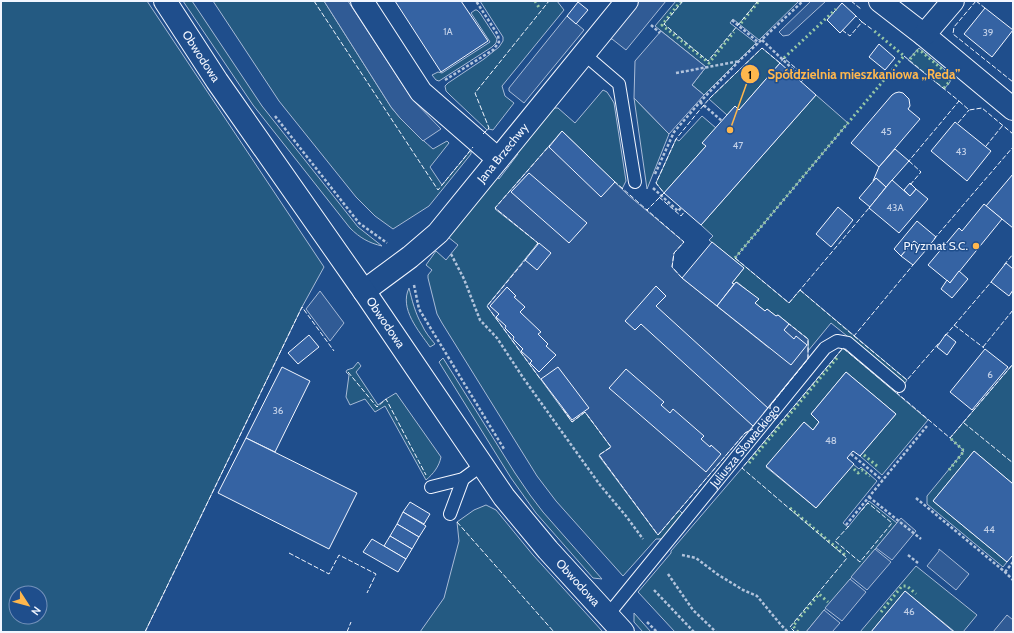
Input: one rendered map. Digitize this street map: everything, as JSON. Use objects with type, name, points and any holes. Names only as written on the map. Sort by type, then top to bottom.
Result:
[{"type":"street","name":"Obwodowa","points":[[164,1],[217,81],[364,291],[504,497],[548,550],[622,632]]},
{"type":"street","points":[[362,1],[421,92],[498,159]]},
{"type":"street","name":"Jana Brzechwy","points":[[364,291],[410,258],[438,233],[626,1]]},
{"type":"street","points":[[880,1],[924,35],[1013,109]]},
{"type":"street","points":[[924,35],[953,1]]},
{"type":"lane","points":[[584,54],[619,84],[635,182]]},
{"type":"lane","name":"Juliusza Słowackiego","points":[[607,616],[825,348],[837,341],[848,343],[899,386]]},
{"type":"lane","points":[[431,487],[463,479],[482,465]]},
{"type":"lane","points":[[450,514],[463,479]]},
{"type":"path","points":[[443,82],[493,50],[499,42],[498,35],[476,1]]},
{"type":"path","points":[[653,178],[674,132],[740,60],[802,1]]},
{"type":"path","points":[[732,20],[759,43]]},
{"type":"path","points":[[652,25],[660,33]]},
{"type":"path","points":[[762,40],[800,76],[798,79]]},
{"type":"path","points":[[676,73],[740,60]]},
{"type":"path","points":[[700,102],[722,121]]},
{"type":"path","points":[[275,116],[359,223],[387,243]]},
{"type":"path","points":[[650,184],[678,210],[681,208]]},
{"type":"path","points":[[438,233],[464,279],[480,320],[497,338],[528,385],[600,485],[658,553],[681,593],[693,610],[716,632]]},
{"type":"path","points":[[414,285],[419,309],[508,455]]},
{"type":"path","points":[[846,525],[926,426]]},
{"type":"path","points":[[851,454],[882,480]]},
{"type":"path","points":[[869,497],[921,539]]},
{"type":"path","points":[[916,498],[1013,580]]},
{"type":"path","points":[[658,553],[696,558],[717,574],[743,590],[757,596],[788,632]]},
{"type":"path","points":[[908,555],[918,563]]},
{"type":"path","points":[[1005,572],[1013,562]]},
{"type":"path","points":[[640,575],[694,632]]},
{"type":"path","points":[[623,596],[657,632]]},
{"type":"shaded area","points":[[1,1],[147,1],[324,267],[302,307],[145,632],[1,632]]},
{"type":"shaded area","points":[[183,1],[192,1],[262,106],[358,227],[382,246],[365,240],[350,228],[253,105]]},
{"type":"shaded area","points":[[213,1],[324,1],[396,113],[433,149],[447,141],[449,143],[430,167],[442,185],[471,150],[471,154],[429,206],[393,229],[375,216],[356,197],[279,101]]},
{"type":"shaded area","points":[[324,1],[348,1],[412,99],[441,129],[423,141],[400,118],[391,107]]},
{"type":"shaded area","points":[[480,1],[557,1],[564,10],[502,86],[505,96],[514,103],[493,130],[487,130],[446,91],[445,86],[484,59],[499,47],[503,41],[503,37]]},
{"type":"shaded area","points":[[639,1],[666,1],[626,50],[612,39],[608,39]]},
{"type":"shaded area","points":[[676,1],[799,1],[759,40],[733,19],[730,23],[756,43],[704,95],[692,85],[706,67],[655,26]]},
{"type":"shaded area","points":[[811,1],[826,1],[789,35],[783,36],[779,32]]},
{"type":"shaded area","points":[[475,10],[480,13],[497,39],[496,43],[439,81],[436,80],[432,75],[438,72],[442,73],[490,42],[471,13]]},
{"type":"shaded area","points":[[567,16],[584,30],[524,103],[509,91],[509,88]]},
{"type":"shaded area","points":[[661,31],[706,67],[692,85],[704,95],[669,134],[634,98],[635,61]]},
{"type":"shaded area","points":[[762,48],[780,63],[739,110],[735,106],[727,115],[709,99]]},
{"type":"shaded area","points":[[919,48],[951,75],[950,82],[944,89],[908,60]]},
{"type":"shaded area","points":[[603,90],[607,92],[614,103],[626,181],[622,189],[562,132],[495,209],[538,243],[488,306],[572,422],[585,412],[611,447],[599,456],[658,535],[679,510],[684,515],[663,539],[656,539],[623,576],[556,501],[537,476],[437,314],[428,278],[428,275],[432,270],[426,265],[436,251],[446,260],[458,245],[448,237],[497,177],[499,179],[552,108],[558,108],[575,123]]},
{"type":"shaded area","points":[[816,95],[848,123],[735,258],[789,303],[800,290],[907,380],[905,383],[831,323],[808,351],[808,339],[778,315],[776,316],[767,309],[765,311],[755,303],[758,299],[737,282],[734,284],[732,283],[744,268],[709,240],[713,236],[701,225]]},
{"type":"shaded area","points":[[634,98],[669,134],[647,189]]},
{"type":"shaded area","points":[[702,116],[716,128],[703,143],[706,146],[664,193],[656,183],[676,139],[679,141]]},
{"type":"shaded area","points":[[562,131],[628,195],[684,242],[674,253],[672,267],[682,278],[769,348],[789,324],[808,339],[808,359],[770,405],[770,410],[754,428],[745,433],[658,535],[599,455],[611,447],[585,412],[572,422],[487,306],[538,243],[495,208]]},
{"type":"shaded area","points":[[409,288],[414,306],[426,333],[435,344],[430,347],[416,327],[408,312],[407,296]]},
{"type":"shaded area","points":[[320,291],[344,323],[330,341],[306,309]]},
{"type":"shaded area","points":[[843,348],[928,420],[882,475],[860,456],[896,414],[846,372],[811,414],[819,422],[813,430],[804,422],[766,467],[816,508],[853,464],[859,469],[861,467],[877,481],[843,523],[848,527],[869,501],[897,523],[806,632],[675,632],[638,592]]},
{"type":"shaded area","points":[[443,358],[530,495],[602,579],[593,578],[536,513],[511,478],[439,362]]},
{"type":"shaded area","points":[[358,362],[361,366],[356,372],[378,405],[396,393],[441,457],[439,464],[426,480],[385,406],[375,412],[365,399],[350,405],[346,397],[349,375],[346,372],[347,370],[353,368]]},
{"type":"shaded area","points":[[1013,364],[1013,484],[974,451],[933,501],[1007,562],[1003,567],[927,504],[927,496],[964,451],[950,438]]},
{"type":"shaded area","points":[[486,505],[496,510],[533,555],[603,632],[420,632],[444,598],[459,541],[457,522],[474,510]]},
{"type":"shaded area","points":[[901,518],[916,531],[892,560],[876,548]]},
{"type":"shaded area","points":[[875,549],[891,562],[867,590],[851,577]]},
{"type":"shaded area","points":[[939,549],[969,574],[956,590],[927,566]]},
{"type":"shaded area","points":[[916,566],[977,615],[963,632],[955,632],[905,591],[871,632],[860,632]]},
{"type":"shaded area","points":[[850,579],[866,592],[842,621],[825,608]]},
{"type":"shaded area","points":[[824,610],[840,623],[832,632],[806,632]]},
{"type":"shaded area","points":[[634,613],[651,632],[643,632],[634,622]]},
{"type":"shaded area","points":[[1007,615],[1013,620],[1013,632],[993,632]]},
{"type":"building","points":[[395,1],[461,1],[488,41],[441,72]]},
{"type":"building","points":[[578,2],[588,10],[576,24],[567,16]]},
{"type":"building","points":[[842,3],[856,16],[840,33],[827,20]]},
{"type":"building","points":[[985,8],[1013,30],[992,57],[964,34]]},
{"type":"building","points":[[879,44],[895,58],[885,70],[869,57]]},
{"type":"building","points":[[780,63],[816,95],[701,225],[664,193],[706,146],[702,143],[735,106],[739,110]]},
{"type":"building","points":[[899,92],[903,93],[909,99],[910,106],[908,109],[920,119],[879,167],[851,143],[892,95]]},
{"type":"building","points":[[955,122],[991,151],[967,181],[931,151]]},
{"type":"building","points":[[562,131],[615,182],[601,197],[549,147]]},
{"type":"building","points":[[895,149],[909,161],[886,187],[876,178],[873,181],[879,167]]},
{"type":"building","points":[[529,173],[587,223],[569,243],[511,192]]},
{"type":"building","points":[[1013,174],[1013,228],[986,206]]},
{"type":"building","points":[[876,178],[886,187],[870,207],[859,198]]},
{"type":"building","points":[[892,180],[910,196],[916,189],[928,199],[899,233],[869,208]]},
{"type":"building","points":[[910,183],[916,189],[910,196],[904,190]]},
{"type":"building","points":[[984,204],[1002,219],[950,283],[928,265],[959,228],[962,231]]},
{"type":"building","points":[[838,207],[853,220],[831,247],[816,234]]},
{"type":"building","points":[[917,221],[936,237],[926,250],[914,241],[901,256],[894,249]]},
{"type":"building","points":[[914,241],[926,250],[913,265],[901,256]]},
{"type":"building","points":[[712,242],[744,268],[717,306],[682,278]]},
{"type":"building","points":[[539,243],[551,253],[537,270],[525,260]]},
{"type":"building","points":[[1006,263],[1013,269],[1013,290],[1009,296],[991,282]]},
{"type":"building","points":[[959,271],[968,279],[952,298],[941,289],[947,280],[950,283]]},
{"type":"building","points":[[736,282],[759,299],[755,303],[765,311],[767,309],[776,316],[778,315],[789,324],[784,330],[794,339],[796,336],[807,345],[791,365],[717,306]]},
{"type":"building","points":[[656,286],[666,296],[656,306],[769,409],[753,426],[641,324],[635,330],[625,321]]},
{"type":"building","points":[[507,287],[516,296],[514,297],[525,307],[520,312],[541,332],[538,334],[548,344],[546,346],[556,355],[539,372],[530,363],[532,361],[521,351],[523,349],[513,339],[514,337],[505,328],[506,326],[496,317],[499,314],[490,306]]},
{"type":"building","points":[[946,334],[956,342],[947,355],[937,347]]},
{"type":"building","points":[[309,335],[319,347],[298,364],[288,353]]},
{"type":"building","points":[[985,349],[1008,367],[972,410],[950,392]]},
{"type":"building","points":[[282,367],[310,381],[275,452],[246,438]]},
{"type":"building","points":[[558,367],[589,408],[572,420],[541,379]]},
{"type":"building","points":[[626,369],[664,402],[661,405],[670,413],[673,409],[704,436],[701,439],[721,454],[706,472],[609,388]]},
{"type":"building","points":[[846,372],[896,414],[860,456],[853,451],[847,458],[854,464],[816,508],[766,466],[804,422],[813,430],[819,422],[811,414]]},
{"type":"building","points":[[246,438],[357,493],[329,549],[218,493]]},
{"type":"building","points":[[974,451],[1013,484],[1013,557],[1012,556],[1007,562],[933,501]]},
{"type":"building","points":[[410,502],[430,514],[424,524],[403,512]]},
{"type":"building","points":[[403,512],[426,526],[419,537],[397,524]]},
{"type":"building","points":[[397,524],[419,537],[412,549],[390,536]]},
{"type":"building","points":[[390,536],[412,549],[406,559],[384,546]]},
{"type":"building","points":[[372,539],[406,559],[398,572],[363,552]]},
{"type":"building","points":[[905,591],[954,632],[871,632]]},
{"type":"hedge","points":[[535,1],[540,9]]},
{"type":"hedge","points":[[681,1],[662,25],[709,63],[734,32]]},
{"type":"hedge","points":[[741,23],[759,1]]},
{"type":"hedge","points":[[784,58],[836,9]]},
{"type":"hedge","points":[[735,258],[904,56],[873,30]]},
{"type":"hedge","points":[[910,59],[917,51],[921,51],[949,75],[950,81],[944,88]]},
{"type":"hedge","points":[[749,463],[837,358]]},
{"type":"hedge","points":[[949,470],[964,451],[950,438]]},
{"type":"hedge","points":[[864,455],[877,466]]},
{"type":"hedge","points":[[854,469],[858,473],[862,470],[870,476]]},
{"type":"hedge","points":[[790,508],[845,555]]},
{"type":"hedge","points":[[881,612],[902,586],[907,586],[916,594]]},
{"type":"hedge","points":[[798,632],[793,626],[819,594],[828,602]]},
{"type":"fence","points":[[314,1],[438,190],[473,147]]},
{"type":"fence","points":[[483,134],[489,128],[475,93],[549,1]]},
{"type":"fence","points":[[683,1],[664,24],[708,61],[758,1]]},
{"type":"fence","points":[[851,1],[861,9]]},
{"type":"fence","points":[[976,1],[954,27],[953,34],[1013,82]]},
{"type":"fence","points":[[976,1],[985,8]]},
{"type":"fence","points":[[842,30],[850,36],[862,22],[856,16]]},
{"type":"fence","points":[[862,22],[873,30]]},
{"type":"fence","points":[[682,278],[672,267],[674,253],[684,242],[647,210],[664,193],[656,183],[676,139],[709,99],[762,48],[780,63],[784,58],[806,77],[801,82]]},
{"type":"fence","points":[[904,56],[959,101],[908,162]]},
{"type":"fence","points":[[959,101],[969,110],[982,108],[1013,134]]},
{"type":"fence","points":[[958,123],[969,110]]},
{"type":"fence","points":[[986,146],[1003,125]]},
{"type":"fence","points":[[537,245],[538,243],[495,208],[550,145]]},
{"type":"fence","points":[[934,239],[1013,147]]},
{"type":"fence","points":[[909,161],[921,172],[910,185]]},
{"type":"fence","points":[[614,181],[647,210]]},
{"type":"fence","points":[[659,197],[681,216],[685,211]]},
{"type":"fence","points":[[735,258],[789,303],[869,208]]},
{"type":"fence","points":[[1004,265],[1013,254]]},
{"type":"fence","points":[[527,258],[487,306],[541,380]]},
{"type":"fence","points":[[800,290],[854,336],[913,265]]},
{"type":"fence","points":[[945,336],[992,281]]},
{"type":"fence","points":[[145,632],[302,307],[334,351]]},
{"type":"fence","points":[[983,347],[1013,310]]},
{"type":"fence","points":[[770,409],[770,406],[808,359],[808,339],[789,324]]},
{"type":"fence","points":[[954,325],[984,348]]},
{"type":"fence","points":[[854,336],[907,380],[939,343]]},
{"type":"fence","points":[[795,632],[790,627],[847,558],[742,468],[843,348],[897,393]]},
{"type":"fence","points":[[898,392],[897,393],[950,438],[1013,364]]},
{"type":"fence","points":[[348,372],[377,407],[386,399],[426,475]]},
{"type":"fence","points":[[563,409],[572,422],[585,412],[611,447],[599,455],[658,535],[745,433],[753,429]]},
{"type":"fence","points":[[964,423],[1013,463]]},
{"type":"fence","points":[[849,526],[835,541],[860,562],[892,523],[868,503],[861,511]]},
{"type":"fence","points":[[457,522],[554,632]]},
{"type":"fence","points":[[289,553],[329,574],[339,555],[376,574],[367,593]]},
{"type":"fence","points":[[347,632],[351,622]]},
{"type":"place","name":"Spółdzielnia mieszkaniowa „Reda”","points":[[730,130]]},
{"type":"place","name":"Pryzmat S.C.","points":[[976,246]]}]
